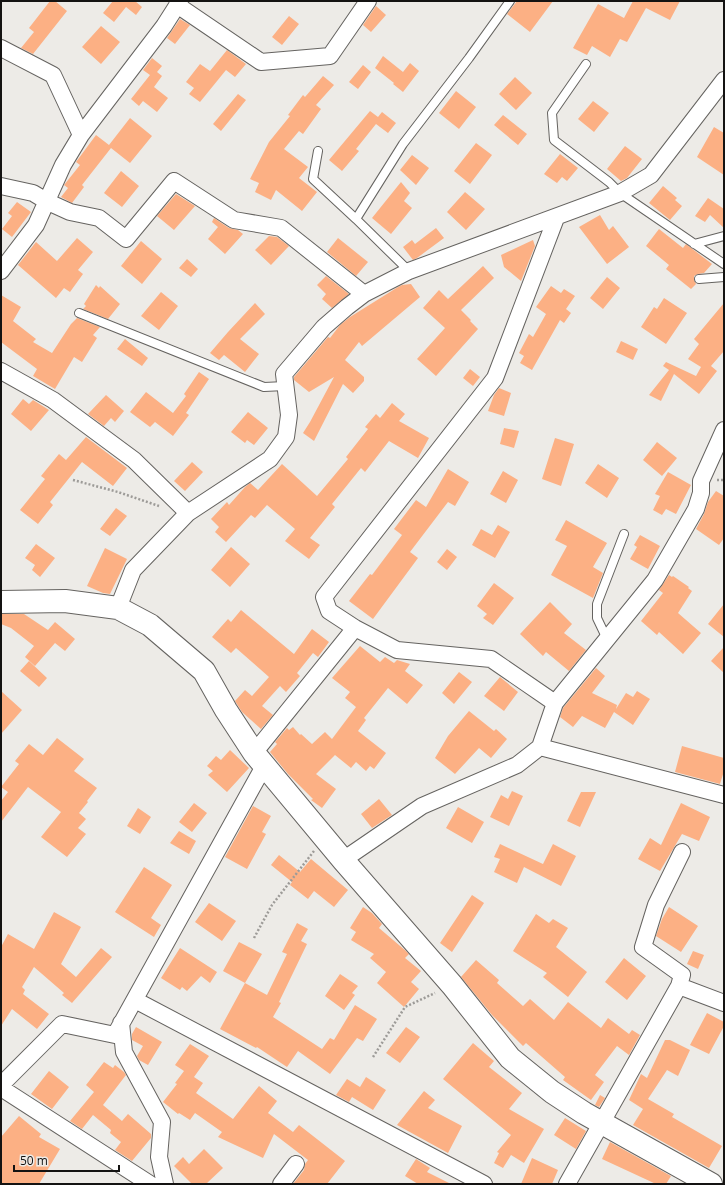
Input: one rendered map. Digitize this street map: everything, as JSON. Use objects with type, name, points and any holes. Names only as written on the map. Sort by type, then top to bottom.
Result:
[{"type":"street","points":[[1,271],[36,225],[64,165],[81,134],[164,26],[178,3],[261,62],[330,56],[368,1]]},
{"type":"street","points":[[1,48],[53,75],[81,134]]},
{"type":"street","points":[[118,608],[133,570],[185,515],[270,459],[286,437],[289,415],[284,374],[324,327],[364,294],[409,271],[556,218],[620,193],[651,175],[724,80]]},
{"type":"street","points":[[1,186],[33,193],[70,212],[100,218],[126,239],[174,181],[234,220],[282,228],[364,294]]},
{"type":"street","points":[[555,703],[491,659],[397,650],[355,628],[329,611],[324,597],[495,378],[556,218]]},
{"type":"street","points":[[1,371],[53,400],[134,460],[185,515]]},
{"type":"street","points":[[343,860],[422,806],[517,765],[540,747],[555,703],[655,580],[696,509],[701,493],[701,481],[724,430]]},
{"type":"street","points":[[1,602],[65,601],[118,608],[150,625],[204,671],[226,710],[259,759],[343,860],[452,985],[510,1058],[552,1092],[602,1123],[712,1184]]},
{"type":"street","points":[[1,1085],[62,1024],[114,1035],[135,1000],[259,759],[355,628]]},
{"type":"street","points":[[540,747],[724,795]]},
{"type":"street","points":[[567,1184],[679,986],[682,975],[643,947],[656,905],[682,852]]},
{"type":"street","points":[[679,986],[724,1004]]},
{"type":"street","points":[[135,1000],[484,1184]]},
{"type":"street","points":[[121,1023],[124,1052],[162,1122],[159,1157],[165,1184]]},
{"type":"street","points":[[1,1088],[150,1184]]},
{"type":"street","points":[[281,1184],[296,1164]]},
{"type":"lane","points":[[356,219],[403,144],[469,58],[510,1]]},
{"type":"lane","points":[[586,64],[552,113],[554,140],[609,182],[620,193],[724,264]]},
{"type":"lane","points":[[318,151],[313,179],[409,271]]},
{"type":"lane","points":[[694,244],[724,236]]},
{"type":"lane","points":[[699,279],[724,276]]},
{"type":"lane","points":[[80,313],[264,387],[285,386]]},
{"type":"lane","points":[[607,639],[598,618],[597,604],[624,534]]},
{"type":"path","points":[[73,480],[118,492],[185,515]]},
{"type":"path","points":[[254,938],[272,905],[311,854],[326,840]]},
{"type":"path","points":[[372,1057],[405,1008],[452,985]]},
{"type":"building","points":[[50,1],[55,1],[67,11],[33,54],[21,48],[34,32],[29,28]]},
{"type":"building","points":[[113,1],[135,1],[142,7],[136,15],[126,7],[114,22],[103,13]]},
{"type":"building","points":[[517,1],[553,1],[530,32],[507,14]]},
{"type":"building","points":[[633,1],[680,1],[670,20],[646,8],[627,42],[620,39],[610,57],[592,46],[587,55],[573,48],[598,4],[624,18]]},
{"type":"building","points":[[376,6],[386,15],[371,32],[363,25]]},
{"type":"building","points":[[289,16],[299,24],[282,45],[272,37]]},
{"type":"building","points":[[180,19],[190,25],[175,44],[167,38]]},
{"type":"building","points":[[101,26],[120,42],[101,64],[82,47]]},
{"type":"building","points":[[227,50],[246,64],[235,77],[226,70],[200,102],[189,94],[194,88],[186,82],[200,64],[210,71]]},
{"type":"building","points":[[383,56],[403,72],[410,63],[419,71],[403,92],[375,68]]},
{"type":"building","points":[[152,58],[162,66],[157,72],[162,76],[154,87],[168,98],[157,112],[143,101],[139,106],[131,99],[150,75],[143,70]]},
{"type":"building","points":[[363,65],[371,72],[358,89],[349,82]]},
{"type":"building","points":[[323,76],[334,85],[316,105],[321,109],[303,134],[299,131],[284,149],[308,167],[299,178],[317,192],[302,211],[276,190],[271,200],[255,192],[259,183],[250,179],[269,142],[290,116],[288,115],[303,95],[305,97]]},
{"type":"building","points":[[515,77],[532,93],[516,110],[499,94]]},
{"type":"building","points":[[456,91],[476,107],[459,129],[439,113]]},
{"type":"building","points":[[238,94],[246,100],[221,131],[213,124]]},
{"type":"building","points":[[593,101],[609,113],[594,132],[578,119]]},
{"type":"building","points":[[370,111],[378,117],[382,112],[396,123],[388,133],[376,124],[356,149],[359,151],[342,171],[329,160]]},
{"type":"building","points":[[503,115],[527,134],[518,145],[494,125]]},
{"type":"building","points":[[130,118],[152,136],[130,163],[111,148],[82,185],[84,187],[72,203],[61,197],[68,188],[64,185],[80,165],[76,162],[96,135],[109,145]]},
{"type":"building","points":[[714,127],[724,133],[724,175],[697,157]]},
{"type":"building","points":[[476,143],[492,155],[470,184],[454,171]]},
{"type":"building","points":[[625,146],[642,159],[627,178],[621,181],[607,169]]},
{"type":"building","points":[[560,154],[578,168],[567,181],[562,177],[557,183],[544,174]]},
{"type":"building","points":[[412,155],[429,168],[416,185],[400,170]]},
{"type":"building","points":[[121,171],[139,186],[122,207],[104,193]]},
{"type":"building","points":[[401,182],[410,193],[404,201],[412,208],[391,234],[372,218]]},
{"type":"building","points":[[663,186],[677,198],[675,200],[682,206],[670,220],[649,203]]},
{"type":"building","points":[[465,192],[485,209],[466,230],[447,212]]},
{"type":"building","points":[[176,194],[195,206],[174,230],[157,216]]},
{"type":"building","points":[[708,198],[724,209],[724,228],[710,215],[705,222],[695,216]]},
{"type":"building","points":[[17,202],[31,212],[12,237],[2,229],[12,216],[8,213]]},
{"type":"building","points":[[600,215],[609,230],[613,226],[629,247],[607,264],[579,227]]},
{"type":"building","points":[[214,218],[229,228],[238,230],[243,234],[225,254],[208,239],[218,227],[212,222]]},
{"type":"building","points":[[436,228],[444,238],[413,260],[403,247],[412,240],[415,244]]},
{"type":"building","points":[[659,229],[683,248],[686,244],[712,264],[704,273],[694,276],[696,284],[691,289],[666,269],[669,265],[646,246]]},
{"type":"building","points":[[269,236],[277,237],[289,246],[271,265],[255,250]]},
{"type":"building","points":[[77,238],[93,252],[78,270],[83,274],[70,292],[64,288],[56,298],[18,265],[36,242],[57,261]]},
{"type":"building","points":[[338,238],[368,262],[356,276],[327,252]]},
{"type":"building","points":[[533,240],[535,246],[521,281],[504,267],[501,255]]},
{"type":"building","points":[[141,241],[162,259],[142,284],[121,266]]},
{"type":"building","points":[[187,259],[198,269],[191,277],[179,268]]},
{"type":"building","points":[[483,266],[494,278],[461,310],[478,329],[436,376],[417,359],[445,328],[423,308],[439,290],[448,299]]},
{"type":"building","points":[[326,276],[349,294],[332,308],[322,299],[326,294],[317,285]]},
{"type":"building","points":[[607,277],[620,288],[603,309],[590,298]]},
{"type":"building","points":[[411,284],[420,297],[362,346],[359,342],[345,360],[364,377],[364,381],[353,393],[343,384],[314,441],[303,433],[334,377],[309,392],[294,380],[294,377],[328,337],[330,338],[340,325],[350,317],[398,287]]},
{"type":"building","points":[[96,285],[99,288],[100,286],[120,304],[108,319],[83,309],[86,306],[84,304]]},
{"type":"building","points":[[551,286],[561,293],[564,289],[575,296],[566,309],[571,313],[564,323],[560,320],[532,370],[520,363],[524,356],[519,353],[529,334],[533,337],[546,314],[536,307]]},
{"type":"building","points":[[161,292],[178,306],[159,330],[141,316]]},
{"type":"building","points":[[1,295],[21,307],[13,321],[36,339],[33,342],[52,353],[71,324],[77,318],[100,327],[93,335],[97,338],[82,362],[74,357],[55,389],[33,376],[37,369],[1,342]]},
{"type":"building","points":[[664,298],[687,313],[666,344],[641,327],[654,307],[657,309]]},
{"type":"building","points":[[255,303],[265,314],[240,339],[259,354],[245,372],[224,355],[219,360],[210,353]]},
{"type":"building","points":[[724,303],[724,351],[711,366],[717,371],[699,394],[674,374],[661,401],[649,395],[669,370],[663,366],[666,362],[696,376],[701,367],[688,359],[699,344],[694,339]]},
{"type":"building","points":[[125,339],[148,358],[142,366],[117,349]]},
{"type":"building","points":[[621,341],[638,349],[633,360],[616,352]]},
{"type":"building","points":[[470,369],[480,377],[473,386],[463,378]]},
{"type":"building","points":[[199,372],[209,379],[186,413],[189,415],[173,436],[155,422],[150,427],[130,412],[146,392],[173,413],[186,396],[184,394]]},
{"type":"building","points":[[499,388],[511,393],[504,416],[488,411],[494,395]]},
{"type":"building","points":[[106,395],[124,411],[115,422],[111,418],[104,426],[88,414]]},
{"type":"building","points":[[23,399],[29,404],[33,400],[49,410],[31,431],[11,414]]},
{"type":"building","points":[[392,403],[405,414],[399,421],[429,438],[418,458],[389,441],[365,472],[361,468],[332,504],[335,507],[310,538],[320,545],[309,559],[285,541],[295,529],[267,505],[255,518],[251,515],[226,542],[215,532],[219,527],[211,519],[227,502],[229,505],[250,483],[258,490],[282,464],[317,496],[348,459],[346,457],[368,429],[365,427],[376,414],[380,418]]},
{"type":"building","points":[[248,412],[268,428],[254,445],[247,440],[245,443],[231,432]]},
{"type":"building","points":[[504,428],[519,431],[514,448],[500,444]]},
{"type":"building","points":[[86,437],[127,468],[113,486],[82,462],[50,502],[53,505],[38,524],[20,510],[45,479],[41,476],[59,454],[66,460]]},
{"type":"building","points":[[555,438],[574,444],[561,486],[542,479]]},
{"type":"building","points":[[657,442],[677,458],[662,476],[643,460]]},
{"type":"building","points":[[192,462],[203,472],[185,491],[174,481]]},
{"type":"building","points":[[598,464],[619,478],[607,498],[585,483]]},
{"type":"building","points":[[448,469],[469,482],[455,506],[448,502],[410,552],[418,558],[373,619],[349,601],[370,574],[372,575],[402,535],[394,529],[416,500],[426,507]]},
{"type":"building","points":[[503,471],[518,480],[506,503],[490,494]]},
{"type":"building","points":[[668,472],[691,485],[676,514],[666,509],[662,515],[653,510],[660,496],[655,494]]},
{"type":"building","points":[[716,491],[724,496],[724,538],[719,545],[696,529],[704,514],[708,502]]},
{"type":"building","points":[[116,508],[127,516],[110,536],[100,529]]},
{"type":"building","points":[[566,520],[607,543],[593,567],[603,573],[593,598],[551,575],[567,546],[555,540]]},
{"type":"building","points":[[498,525],[510,532],[495,558],[472,545],[481,529],[492,535]]},
{"type":"building","points":[[640,535],[660,546],[648,569],[630,559],[637,547],[634,545]]},
{"type":"building","points":[[36,544],[55,558],[40,577],[32,570],[35,565],[25,558]]},
{"type":"building","points":[[231,547],[250,564],[230,587],[211,570]]},
{"type":"building","points":[[105,548],[127,559],[110,594],[103,593],[87,586]]},
{"type":"building","points":[[447,549],[457,557],[447,570],[437,562]]},
{"type":"building","points":[[669,575],[672,577],[673,576],[689,587],[688,588],[692,591],[678,613],[701,633],[683,654],[659,632],[657,635],[641,621],[663,593],[659,590]]},
{"type":"building","points":[[494,583],[514,598],[493,625],[483,618],[487,614],[477,606]]},
{"type":"building","points":[[550,602],[572,624],[564,633],[586,650],[569,671],[546,652],[543,656],[520,634]]},
{"type":"building","points":[[724,604],[724,637],[708,624]]},
{"type":"building","points":[[241,610],[294,654],[312,629],[329,642],[318,657],[313,653],[297,673],[300,676],[286,692],[280,686],[262,706],[273,715],[261,729],[242,712],[235,701],[245,690],[252,696],[269,677],[236,648],[231,653],[212,637],[228,619],[231,622]]},
{"type":"building","points":[[2,614],[24,614],[48,630],[55,622],[75,639],[65,651],[55,643],[35,666],[25,657],[34,646],[11,628],[1,624]]},
{"type":"building","points":[[360,646],[380,662],[385,657],[394,663],[397,660],[410,664],[405,671],[423,685],[407,704],[388,688],[364,718],[366,720],[358,731],[386,753],[374,769],[370,766],[366,771],[356,762],[351,768],[335,755],[316,774],[336,789],[322,808],[311,800],[313,799],[288,774],[270,752],[277,744],[275,742],[287,728],[289,730],[293,727],[300,735],[301,734],[312,744],[325,732],[332,739],[356,707],[345,698],[350,692],[332,678]]},
{"type":"building","points":[[724,647],[724,673],[711,661]]},
{"type":"building","points":[[29,661],[47,678],[39,687],[20,671]]},
{"type":"building","points":[[596,668],[605,676],[592,693],[617,705],[616,709],[626,693],[633,697],[637,691],[650,699],[633,725],[614,712],[605,728],[582,716],[573,727],[560,717],[563,708]]},
{"type":"building","points":[[459,672],[472,682],[454,704],[442,693]]},
{"type":"building","points":[[500,677],[518,692],[504,711],[484,696]]},
{"type":"building","points":[[1,691],[22,710],[1,734]]},
{"type":"building","points":[[469,711],[494,731],[496,729],[507,739],[491,758],[479,748],[455,774],[435,758],[448,736]]},
{"type":"building","points":[[57,738],[84,759],[74,771],[97,788],[79,813],[86,819],[78,828],[86,834],[67,857],[41,837],[61,812],[28,787],[1,822],[1,801],[8,792],[1,787],[19,764],[15,761],[29,744],[43,755]]},
{"type":"building","points":[[682,746],[724,758],[724,771],[720,784],[675,772]]},
{"type":"building","points":[[230,750],[249,768],[227,792],[208,775],[213,771],[207,766],[216,756],[221,760]]},
{"type":"building","points":[[512,791],[523,796],[509,826],[490,817],[501,795],[508,799]]},
{"type":"building","points":[[581,792],[596,792],[580,827],[567,821]]},
{"type":"building","points":[[379,799],[392,815],[372,828],[361,814]]},
{"type":"building","points":[[194,803],[207,813],[192,832],[179,822]]},
{"type":"building","points":[[681,803],[710,817],[699,841],[682,834],[660,871],[638,859],[650,838],[661,845]]},
{"type":"building","points":[[253,806],[271,816],[262,832],[266,834],[247,869],[225,857]]},
{"type":"building","points":[[458,807],[484,822],[472,843],[446,828]]},
{"type":"building","points":[[138,808],[151,817],[140,834],[127,826]]},
{"type":"building","points":[[179,831],[196,841],[189,854],[170,843]]},
{"type":"building","points":[[500,844],[543,864],[553,844],[576,856],[561,886],[524,867],[517,883],[494,872],[500,859],[494,857]]},
{"type":"building","points":[[279,855],[300,872],[311,859],[348,890],[334,907],[314,891],[308,899],[290,885],[292,882],[271,865]]},
{"type":"building","points":[[144,867],[172,885],[151,918],[161,925],[154,937],[115,912]]},
{"type":"building","points":[[472,895],[484,903],[452,952],[440,943]]},
{"type":"building","points":[[209,903],[236,921],[222,941],[195,922]]},
{"type":"building","points":[[363,907],[372,913],[382,924],[379,928],[409,954],[405,958],[421,971],[411,982],[419,989],[404,1007],[377,983],[386,972],[370,958],[374,954],[351,940],[356,932],[350,928]]},
{"type":"building","points":[[669,907],[698,926],[681,952],[656,936],[662,919]]},
{"type":"building","points":[[54,912],[81,927],[61,964],[76,977],[101,948],[112,957],[72,1003],[62,995],[64,993],[34,967],[22,987],[25,990],[23,994],[49,1014],[37,1029],[12,1009],[1,1026],[1,947],[8,934],[34,949]]},
{"type":"building","points":[[536,914],[549,923],[553,919],[568,928],[556,947],[587,972],[568,997],[543,977],[547,973],[513,951]]},
{"type":"building","points":[[297,923],[308,929],[301,941],[307,944],[279,1002],[281,1003],[273,1017],[322,1049],[330,1038],[334,1040],[355,1005],[377,1019],[363,1041],[357,1038],[330,1074],[298,1051],[287,1067],[257,1047],[256,1048],[220,1029],[245,983],[267,995],[287,954],[282,952]]},
{"type":"building","points":[[239,942],[262,954],[245,983],[223,971]]},
{"type":"building","points":[[180,948],[217,972],[210,983],[201,976],[187,991],[182,987],[180,990],[161,978]]},
{"type":"building","points":[[693,951],[704,955],[698,969],[687,964]]},
{"type":"building","points":[[624,958],[646,976],[627,1000],[605,982]]},
{"type":"building","points":[[476,960],[499,980],[497,983],[523,1006],[530,999],[554,1020],[568,1002],[601,1028],[608,1018],[629,1034],[632,1030],[640,1035],[629,1055],[617,1046],[595,1075],[604,1082],[591,1100],[563,1080],[565,1077],[526,1043],[523,1046],[492,1015],[461,977]]},
{"type":"building","points":[[340,974],[358,986],[352,993],[355,995],[344,1010],[325,996]]},
{"type":"building","points":[[707,1013],[724,1022],[724,1026],[709,1054],[690,1045]]},
{"type":"building","points":[[136,1027],[162,1042],[148,1065],[139,1060],[137,1056],[143,1046],[132,1040],[132,1034]]},
{"type":"building","points":[[406,1027],[420,1037],[400,1063],[386,1053]]},
{"type":"building","points":[[665,1040],[670,1040],[690,1050],[678,1076],[667,1070],[648,1099],[674,1114],[672,1117],[722,1146],[709,1168],[633,1125],[643,1109],[629,1100],[641,1074],[647,1078]]},
{"type":"building","points":[[473,1043],[494,1061],[489,1067],[522,1093],[509,1109],[544,1129],[524,1163],[511,1155],[503,1168],[494,1163],[499,1153],[497,1152],[511,1135],[443,1079]]},
{"type":"building","points":[[190,1044],[209,1056],[194,1077],[203,1083],[196,1093],[233,1119],[259,1086],[277,1101],[268,1113],[293,1132],[299,1125],[345,1161],[327,1184],[293,1184],[304,1170],[305,1164],[308,1160],[274,1134],[263,1158],[218,1137],[222,1132],[195,1113],[190,1120],[179,1113],[178,1114],[163,1102],[177,1084],[175,1083],[184,1071],[175,1065]]},
{"type":"building","points":[[104,1062],[113,1068],[115,1065],[126,1075],[103,1105],[122,1121],[128,1114],[151,1134],[151,1138],[132,1161],[115,1150],[121,1142],[110,1133],[111,1130],[93,1115],[82,1129],[70,1121],[94,1092],[86,1085]]},
{"type":"building","points":[[49,1071],[69,1087],[52,1109],[31,1094]]},
{"type":"building","points":[[366,1077],[386,1090],[373,1110],[352,1097],[349,1102],[336,1095],[347,1079],[360,1087]]},
{"type":"building","points":[[424,1091],[435,1100],[428,1108],[462,1126],[448,1153],[397,1125]]},
{"type":"building","points":[[600,1095],[605,1098],[599,1107],[595,1105]]},
{"type":"building","points":[[19,1116],[41,1134],[39,1137],[60,1149],[39,1184],[1,1184],[1,1137]]},
{"type":"building","points":[[565,1118],[586,1131],[576,1149],[554,1135]]},
{"type":"building","points":[[610,1142],[671,1176],[666,1184],[656,1184],[602,1159]]},
{"type":"building","points":[[204,1149],[223,1168],[206,1184],[192,1184],[174,1166],[183,1157],[189,1164]]},
{"type":"building","points":[[532,1158],[558,1170],[552,1184],[521,1184]]},
{"type":"building","points":[[416,1159],[430,1168],[427,1172],[451,1184],[418,1184],[405,1176]]}]
